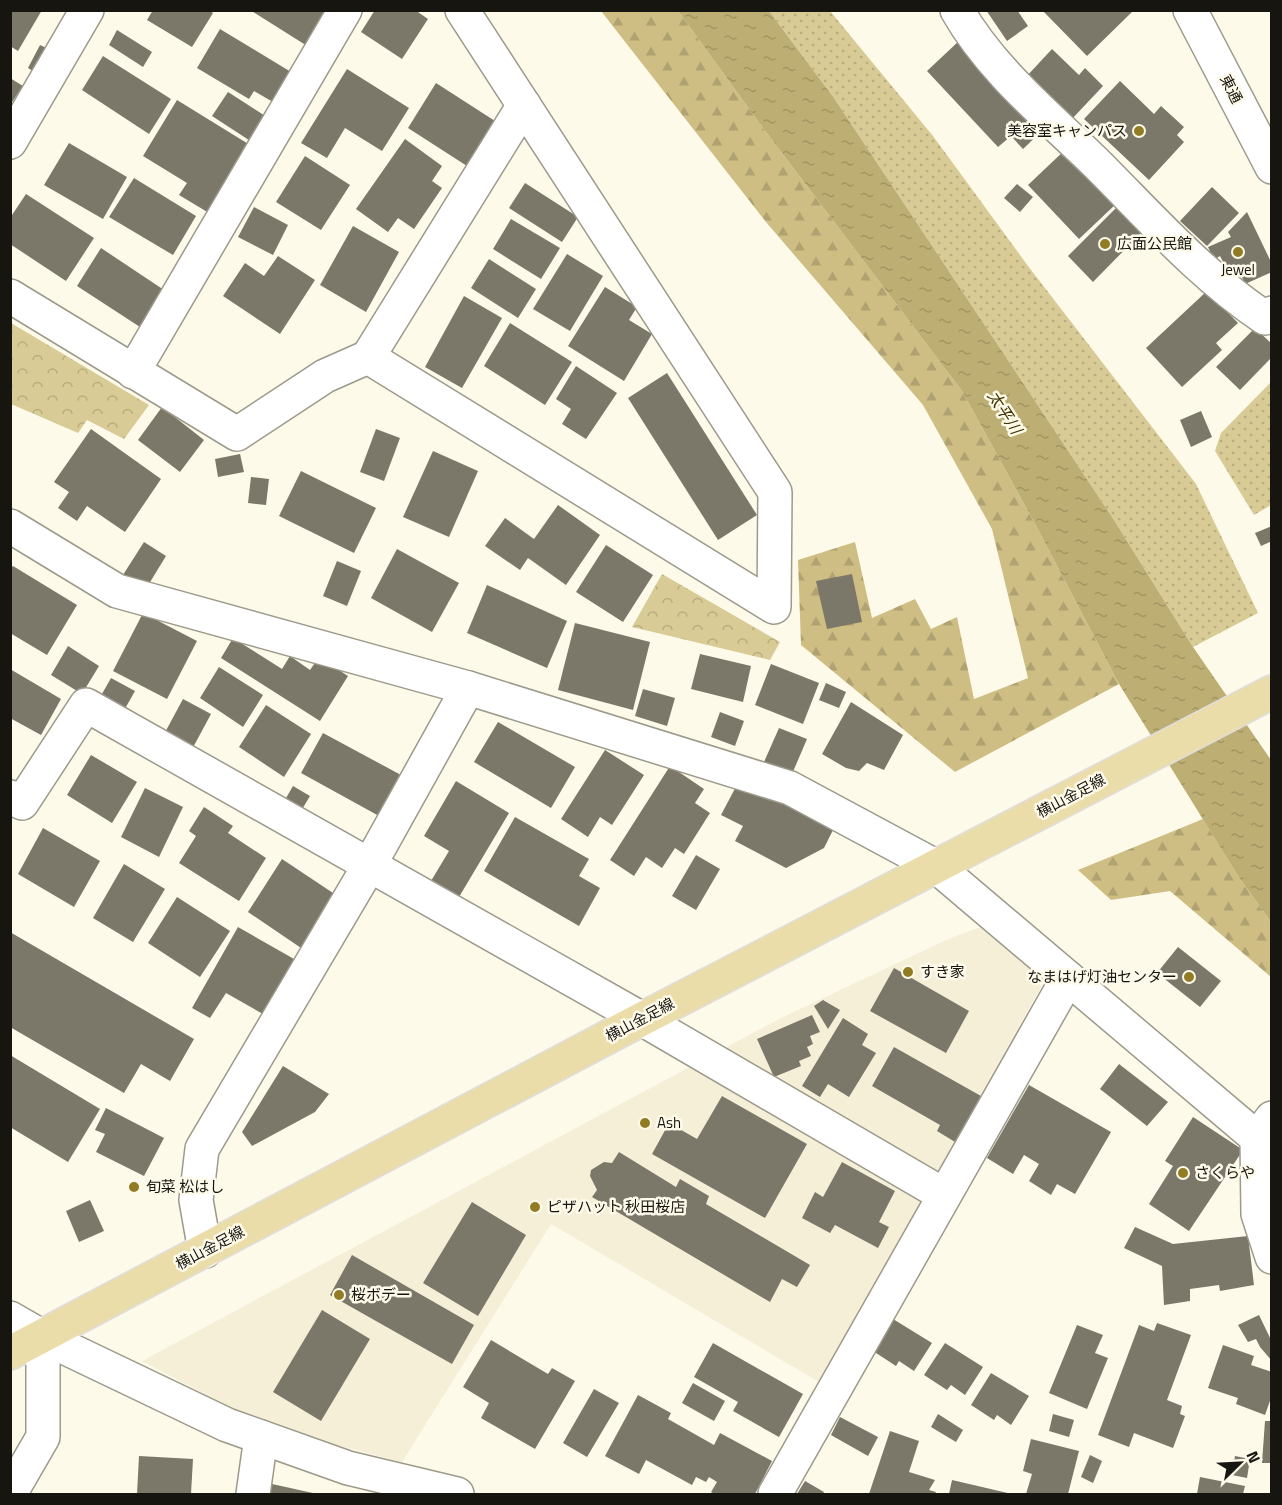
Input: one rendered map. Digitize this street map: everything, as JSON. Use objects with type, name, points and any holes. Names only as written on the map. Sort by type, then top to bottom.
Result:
[{"type":"main road","name":"横山金足線","points":[[10,1353],[642,1018],[1272,692]]},
{"type":"street","points":[[10,142],[87,10]]},
{"type":"street","points":[[133,372],[345,10]]},
{"type":"street","points":[[368,357],[774,607],[775,492],[462,10]]},
{"type":"street","points":[[957,10],[994,63],[1178,247],[1238,299],[1269,319]]},
{"type":"street","name":"東通","points":[[1190,10],[1272,166]]},
{"type":"street","points":[[10,296],[237,434],[325,376],[368,357],[524,105]]},
{"type":"street","points":[[10,526],[117,591],[468,688],[790,788],[937,867],[1068,978],[1264,1128],[1258,1214],[1272,1257]]},
{"type":"street","points":[[205,1251],[196,1200],[202,1149],[369,866],[468,688]]},
{"type":"street","points":[[10,797],[22,803],[86,705],[642,1018],[945,1195]]},
{"type":"street","points":[[775,1494],[1068,978]]},
{"type":"street","points":[[10,1318],[43,1337],[227,1425],[348,1468],[457,1494]]},
{"type":"street","points":[[10,1494],[43,1437],[43,1337]]},
{"type":"street","points":[[253,1494],[261,1437]]},
{"type":"shaded area","points":[[1017,913],[1041,987],[819,1382],[551,1224],[402,1462],[267,1427],[142,1361],[779,1019],[946,940]]},
{"type":"green space","points":[[601,11],[678,11],[760,124],[962,391],[1119,684],[955,772],[801,645],[798,560],[855,542],[872,618],[915,599],[931,629],[957,617],[974,699],[1028,678],[992,529],[923,405],[766,222]]},
{"type":"green space","points":[[769,11],[830,11],[933,136],[1028,266],[1196,484],[1258,613],[1193,647],[1114,520],[834,98]]},
{"type":"green space","points":[[11,323],[149,405],[124,439],[87,420],[78,433],[11,404]]},
{"type":"green space","points":[[1271,382],[1271,505],[1254,515],[1215,451],[1221,433]]},
{"type":"green space","points":[[662,574],[780,642],[770,660],[632,627]]},
{"type":"green space","points":[[1203,819],[1240,879],[1271,922],[1271,977],[1170,891],[1111,900],[1078,870]]},
{"type":"water","name":"太平川","points":[[678,11],[769,11],[834,98],[1114,520],[1193,647],[1271,760],[1271,922],[1240,879],[1119,684],[962,391],[760,124]]},
{"type":"building","points":[[10,10],[42,10],[18,51],[10,46]]},
{"type":"building","points":[[153,10],[209,10],[213,13],[192,47],[147,20]]},
{"type":"building","points":[[250,10],[335,10],[312,49]]},
{"type":"building","points":[[375,10],[415,10],[428,19],[402,59],[361,32]]},
{"type":"building","points":[[986,10],[1017,10],[1028,26],[1007,41]]},
{"type":"building","points":[[1042,10],[1134,10],[1087,56]]},
{"type":"building","points":[[220,29],[291,72],[273,102],[254,91],[249,99],[197,68]]},
{"type":"building","points":[[117,30],[152,52],[143,67],[109,45]]},
{"type":"building","points":[[960,40],[1044,129],[1023,149],[1011,136],[998,147],[927,71]]},
{"type":"building","points":[[40,45],[53,51],[41,76],[28,68]]},
{"type":"building","points":[[1052,49],[1079,75],[1085,68],[1103,86],[1071,120],[1026,77]]},
{"type":"building","points":[[103,56],[171,99],[149,134],[82,90]]},
{"type":"building","points":[[347,69],[409,108],[382,151],[345,128],[327,158],[301,143]]},
{"type":"building","points":[[10,78],[23,86],[10,105]]},
{"type":"building","name":"美容室キャンパス","points":[[1120,81],[1154,114],[1161,106],[1184,127],[1177,135],[1184,142],[1149,180],[1084,119]]},
{"type":"building","points":[[436,83],[495,121],[467,166],[408,128]]},
{"type":"building","points":[[228,92],[270,119],[255,144],[212,116]]},
{"type":"building","points":[[177,100],[250,145],[209,213],[179,195],[187,183],[143,156]]},
{"type":"building","points":[[405,139],[442,166],[432,181],[442,188],[414,229],[398,218],[388,232],[356,209]]},
{"type":"building","points":[[69,143],[127,177],[103,219],[44,185]]},
{"type":"building","points":[[1066,149],[1117,203],[1079,239],[1028,185]]},
{"type":"building","points":[[305,156],[350,185],[321,230],[276,202]]},
{"type":"building","points":[[134,178],[196,216],[173,255],[109,217]]},
{"type":"building","points":[[525,183],[578,217],[562,242],[509,208]]},
{"type":"building","points":[[1017,184],[1033,197],[1020,212],[1004,198]]},
{"type":"building","points":[[1212,187],[1239,213],[1207,246],[1180,221]]},
{"type":"building","points":[[26,194],[94,238],[66,281],[10,244],[10,218]]},
{"type":"building","name":"広面公民館","points":[[1119,205],[1142,232],[1093,282],[1068,256]]},
{"type":"building","points":[[254,207],[288,225],[273,255],[238,237]]},
{"type":"building","name":"Jewel","points":[[1247,212],[1272,264],[1272,272],[1245,284],[1242,277],[1233,281],[1220,256],[1214,260],[1208,247],[1231,237],[1228,232]]},
{"type":"building","points":[[511,219],[560,248],[541,279],[493,249]]},
{"type":"building","points":[[353,226],[399,252],[366,312],[320,285]]},
{"type":"building","points":[[101,248],[164,290],[140,327],[77,286]]},
{"type":"building","points":[[567,254],[603,276],[570,331],[533,309]]},
{"type":"building","points":[[278,256],[315,280],[280,334],[223,296],[245,263],[264,276]]},
{"type":"building","points":[[489,259],[536,289],[518,318],[471,288]]},
{"type":"building","points":[[605,287],[637,307],[629,320],[652,334],[624,381],[568,346]]},
{"type":"building","points":[[1207,291],[1238,323],[1216,343],[1222,350],[1182,387],[1146,348]]},
{"type":"building","points":[[464,296],[502,318],[462,388],[425,367]]},
{"type":"building","points":[[510,323],[572,362],[545,405],[484,366]]},
{"type":"building","points":[[1255,328],[1272,344],[1272,357],[1240,390],[1216,367]]},
{"type":"building","points":[[576,366],[617,393],[586,439],[562,424],[571,409],[556,399]]},
{"type":"building","points":[[667,373],[757,515],[718,540],[628,398]]},
{"type":"building","points":[[162,407],[204,440],[180,472],[138,440]]},
{"type":"building","points":[[1201,411],[1212,437],[1191,447],[1180,420]]},
{"type":"building","points":[[91,429],[161,479],[125,532],[87,506],[77,521],[58,508],[69,492],[54,482]]},
{"type":"building","points":[[376,429],[400,438],[384,481],[360,472]]},
{"type":"building","points":[[433,451],[478,471],[449,537],[403,517]]},
{"type":"building","points":[[240,454],[244,472],[218,477],[215,459]]},
{"type":"building","points":[[301,471],[376,508],[354,553],[279,516]]},
{"type":"building","points":[[251,477],[269,479],[266,505],[248,503]]},
{"type":"building","points":[[558,505],[600,535],[566,585],[528,558],[520,570],[485,546],[505,518],[534,539]]},
{"type":"building","points":[[1272,526],[1272,541],[1261,546],[1255,533]]},
{"type":"building","points":[[144,542],[166,556],[144,592],[121,578]]},
{"type":"building","points":[[606,545],[653,575],[623,622],[576,592]]},
{"type":"building","points":[[397,549],[459,583],[432,632],[371,598]]},
{"type":"building","points":[[337,561],[361,571],[347,606],[323,596]]},
{"type":"building","points":[[13,566],[77,605],[47,655],[10,633],[10,569]]},
{"type":"building","points":[[852,574],[862,622],[827,629],[816,581]]},
{"type":"building","points":[[487,585],[567,621],[547,668],[467,633]]},
{"type":"building","points":[[143,613],[197,641],[167,699],[113,671]]},
{"type":"building","points":[[575,623],[650,642],[633,710],[558,690]]},
{"type":"building","points":[[233,638],[282,669],[290,656],[310,670],[319,657],[348,676],[320,721],[221,658]]},
{"type":"building","points":[[68,646],[99,666],[82,694],[51,675]]},
{"type":"building","points":[[700,654],[751,666],[743,702],[691,689]]},
{"type":"building","points":[[771,664],[819,683],[803,724],[755,705]]},
{"type":"building","points":[[219,667],[263,695],[243,727],[200,698]]},
{"type":"building","points":[[10,669],[61,699],[41,735],[10,718]]},
{"type":"building","points":[[111,678],[135,691],[122,714],[98,701]]},
{"type":"building","points":[[826,683],[846,692],[839,708],[819,700]]},
{"type":"building","points":[[643,689],[675,698],[667,726],[635,716]]},
{"type":"building","points":[[183,699],[211,714],[190,753],[162,738]]},
{"type":"building","points":[[851,702],[903,735],[884,770],[867,763],[859,771],[846,768],[822,754]]},
{"type":"building","points":[[266,705],[311,734],[284,777],[239,747]]},
{"type":"building","points":[[720,712],[744,721],[735,746],[711,737]]},
{"type":"building","points":[[498,722],[575,767],[551,808],[474,762]]},
{"type":"building","points":[[779,728],[807,739],[792,774],[764,762]]},
{"type":"building","points":[[323,733],[401,775],[379,816],[301,773]]},
{"type":"building","points":[[605,750],[644,775],[612,825],[600,817],[588,837],[561,819]]},
{"type":"building","points":[[91,755],[137,782],[112,823],[67,795]]},
{"type":"building","points":[[670,766],[704,789],[695,803],[710,813],[684,854],[675,848],[662,868],[646,857],[634,876],[610,860]]},
{"type":"building","points":[[740,779],[834,828],[824,848],[786,868],[735,841],[743,826],[721,815]]},
{"type":"building","points":[[456,781],[509,813],[459,897],[431,881],[449,851],[424,836]]},
{"type":"building","points":[[293,786],[310,796],[298,816],[282,805]]},
{"type":"building","points":[[145,788],[183,807],[159,857],[121,837]]},
{"type":"building","points":[[204,807],[233,826],[228,833],[266,858],[239,901],[179,863],[196,836],[189,831]]},
{"type":"building","points":[[515,817],[589,859],[579,876],[600,888],[579,926],[484,871]]},
{"type":"building","points":[[43,828],[100,861],[74,907],[18,874]]},
{"type":"building","points":[[696,855],[720,869],[696,910],[672,896]]},
{"type":"building","points":[[282,859],[339,897],[304,950],[248,912]]},
{"type":"building","points":[[124,864],[165,889],[133,942],[93,918]]},
{"type":"building","points":[[177,897],[230,931],[200,977],[148,943]]},
{"type":"building","points":[[238,927],[294,959],[263,1014],[226,993],[210,1018],[192,1008]]},
{"type":"building","points":[[10,932],[194,1039],[170,1081],[141,1064],[124,1093],[10,1027]]},
{"type":"building","name":"なまはげ灯油センター","points":[[1178,947],[1221,981],[1200,1007],[1157,973]]},
{"type":"building","points":[[894,968],[969,1011],[946,1053],[870,1011]]},
{"type":"building","points":[[823,1000],[840,1010],[828,1029],[814,1006]]},
{"type":"building","points":[[812,1015],[820,1032],[810,1036],[813,1044],[807,1047],[811,1056],[799,1061],[801,1066],[774,1077],[757,1039]]},
{"type":"building","points":[[843,1018],[868,1034],[862,1045],[876,1053],[849,1097],[828,1084],[820,1097],[802,1086]]},
{"type":"building","points":[[894,1047],[981,1096],[955,1142],[937,1131],[940,1125],[872,1086]]},
{"type":"building","points":[[10,1055],[100,1109],[68,1162],[10,1127]]},
{"type":"building","points":[[1119,1064],[1168,1102],[1147,1126],[1100,1089]]},
{"type":"building","points":[[283,1066],[329,1094],[315,1112],[252,1146],[242,1132]]},
{"type":"building","points":[[1029,1085],[1111,1132],[1075,1194],[1057,1184],[1051,1195],[1029,1181],[1039,1164],[1024,1155],[1013,1174],[987,1158]]},
{"type":"building","points":[[722,1096],[807,1144],[765,1218],[652,1154],[669,1123],[697,1139]]},
{"type":"building","points":[[106,1108],[164,1138],[144,1176],[96,1152],[105,1134],[95,1130]]},
{"type":"building","points":[[1193,1117],[1243,1150],[1189,1231],[1149,1204],[1173,1166],[1165,1161]]},
{"type":"building","points":[[619,1152],[676,1187],[680,1179],[709,1196],[706,1204],[810,1265],[797,1287],[782,1279],[770,1302],[592,1197],[597,1190],[590,1176],[591,1170],[604,1162],[612,1163]]},
{"type":"building","points":[[842,1162],[895,1191],[879,1222],[889,1227],[878,1248],[835,1225],[830,1233],[802,1218],[815,1192],[823,1197]]},
{"type":"building","points":[[90,1200],[104,1231],[79,1242],[66,1211]]},
{"type":"building","points":[[472,1202],[526,1235],[478,1316],[423,1283]]},
{"type":"building","points":[[1135,1227],[1173,1244],[1248,1236],[1254,1285],[1220,1291],[1219,1285],[1190,1289],[1190,1301],[1164,1305],[1162,1266],[1124,1248]]},
{"type":"building","points":[[352,1255],[474,1325],[452,1364],[330,1295]]},
{"type":"building","points":[[322,1310],[370,1339],[321,1421],[273,1392]]},
{"type":"building","points":[[1259,1315],[1272,1342],[1272,1361],[1256,1339],[1248,1342],[1238,1325]]},
{"type":"building","points":[[893,1319],[932,1343],[914,1371],[899,1361],[896,1366],[873,1351]]},
{"type":"building","points":[[1157,1323],[1191,1335],[1167,1400],[1182,1406],[1180,1414],[1185,1416],[1173,1448],[1134,1433],[1129,1447],[1098,1435],[1139,1325],[1154,1331]]},
{"type":"building","points":[[1077,1325],[1103,1335],[1095,1353],[1108,1358],[1087,1409],[1049,1393]]},
{"type":"building","points":[[491,1340],[548,1374],[552,1368],[575,1381],[535,1449],[481,1418],[489,1403],[463,1387]]},
{"type":"building","points":[[713,1343],[803,1394],[779,1437],[733,1411],[738,1402],[694,1377]]},
{"type":"building","points":[[945,1343],[983,1367],[965,1395],[951,1385],[947,1390],[924,1375]]},
{"type":"building","points":[[1223,1345],[1254,1356],[1251,1365],[1272,1372],[1272,1395],[1265,1415],[1236,1404],[1238,1398],[1208,1388]]},
{"type":"building","points":[[991,1373],[1029,1396],[1011,1425],[997,1415],[994,1420],[971,1405]]},
{"type":"building","points":[[693,1383],[725,1401],[714,1421],[682,1403]]},
{"type":"building","points":[[594,1389],[619,1403],[587,1457],[563,1443]]},
{"type":"building","points":[[638,1395],[671,1413],[668,1419],[714,1445],[720,1433],[772,1461],[755,1494],[714,1494],[711,1492],[717,1482],[709,1477],[706,1482],[696,1477],[692,1485],[646,1460],[639,1474],[605,1456]]},
{"type":"building","points":[[938,1414],[963,1430],[956,1442],[931,1427]]},
{"type":"building","points":[[1053,1414],[1074,1420],[1069,1437],[1049,1431]]},
{"type":"building","points":[[840,1417],[878,1437],[868,1456],[831,1435]]},
{"type":"building","points":[[1265,1421],[1272,1421],[1272,1463],[1262,1463]]},
{"type":"building","points":[[890,1431],[919,1441],[909,1472],[935,1480],[929,1490],[936,1492],[935,1494],[869,1494]]},
{"type":"building","points":[[1031,1439],[1079,1451],[1068,1494],[1026,1494],[1032,1474],[1023,1471]]},
{"type":"building","points":[[1090,1455],[1102,1461],[1093,1483],[1081,1477]]},
{"type":"building","points":[[139,1456],[193,1459],[191,1494],[137,1494]]},
{"type":"building","points":[[1235,1456],[1250,1459],[1247,1478],[1232,1475]]},
{"type":"building","points":[[1200,1477],[1245,1486],[1243,1494],[1197,1494]]},
{"type":"building","points":[[952,1480],[1012,1494],[949,1494]]},
{"type":"building","points":[[805,1481],[824,1492],[823,1494],[797,1494]]},
{"type":"building","points":[[272,1484],[313,1493],[270,1494]]},
{"type":"place","name":"美容室キャンパス","points":[[1139,131]]},
{"type":"place","name":"広面公民館","points":[[1105,244]]},
{"type":"place","name":"Jewel","points":[[1238,252]]},
{"type":"place","name":"すき家","points":[[908,972]]},
{"type":"place","name":"なまはげ灯油センター","points":[[1189,977]]},
{"type":"place","name":"Ash","points":[[645,1123]]},
{"type":"place","name":"さくらや","points":[[1183,1173]]},
{"type":"place","name":"旬菜 松はし","points":[[134,1187]]},
{"type":"place","name":"ピザハット 秋田桜店","points":[[535,1207]]},
{"type":"place","name":"桜ボデー","points":[[339,1295]]}]
